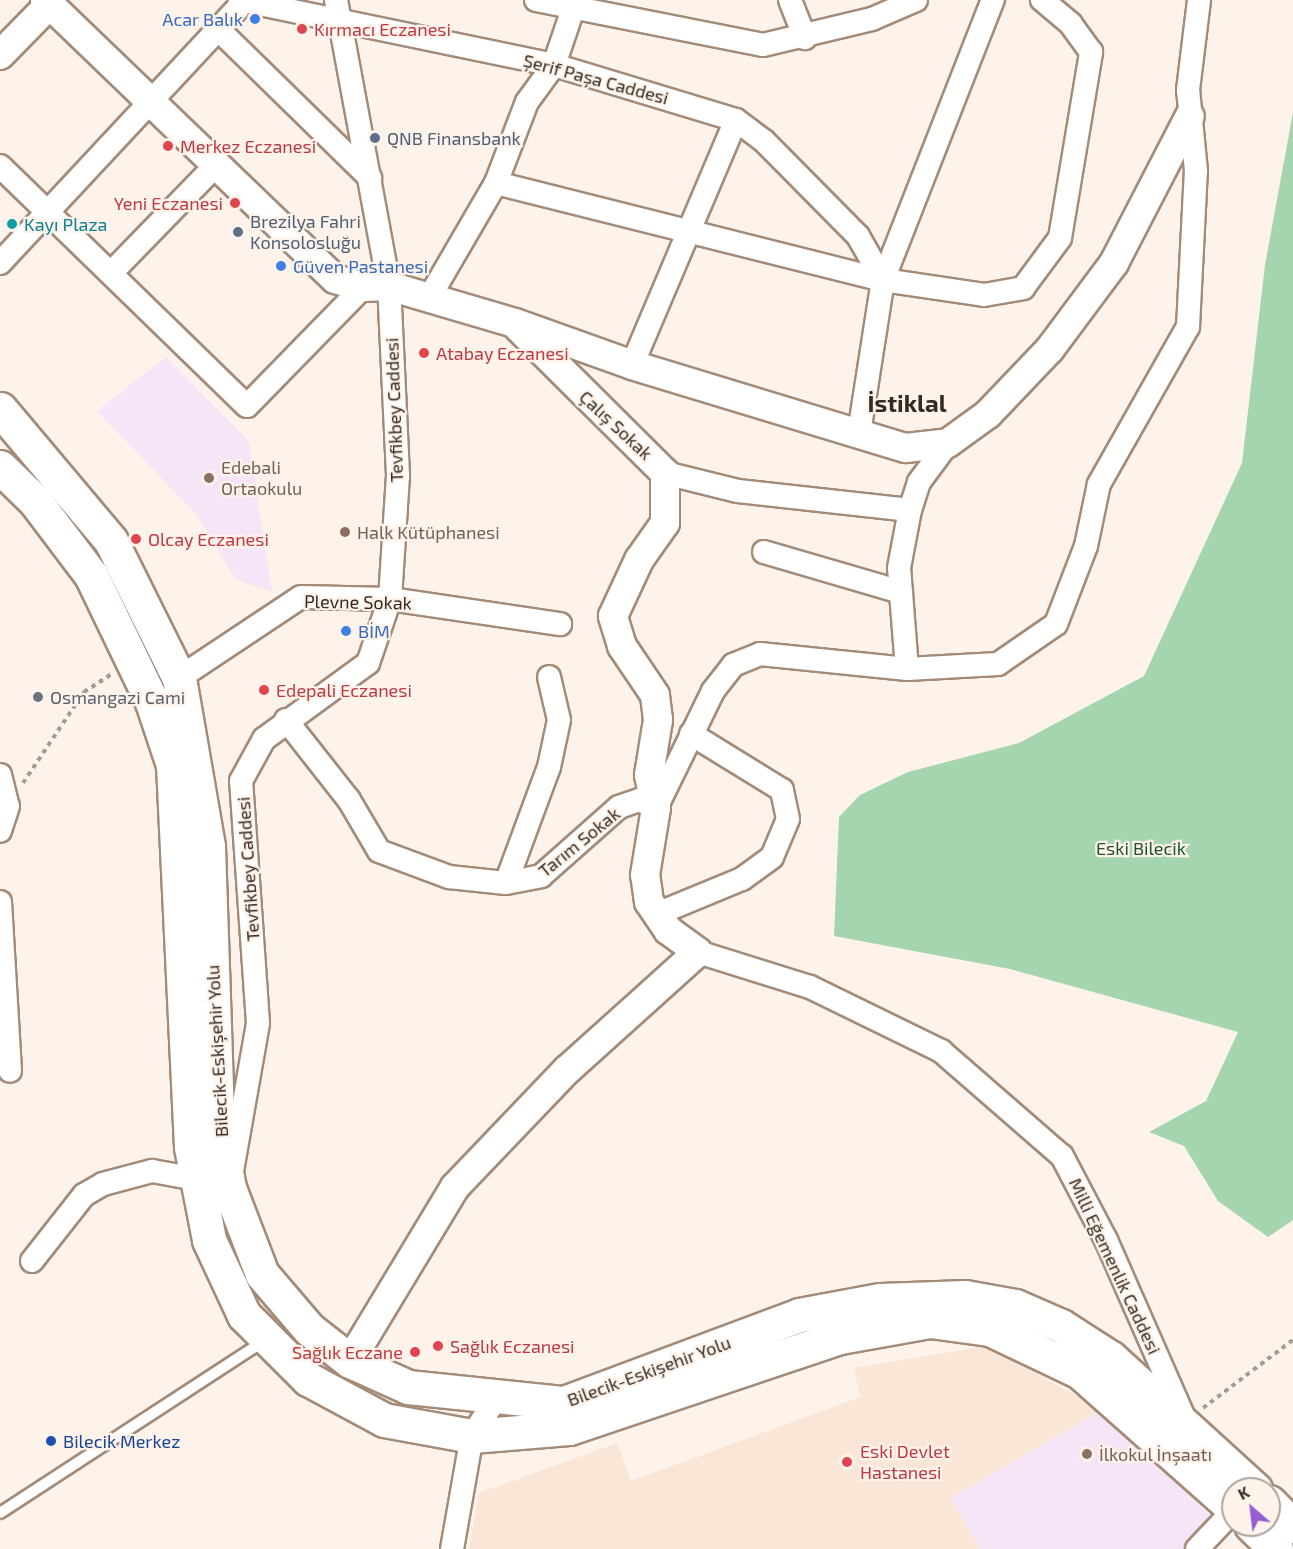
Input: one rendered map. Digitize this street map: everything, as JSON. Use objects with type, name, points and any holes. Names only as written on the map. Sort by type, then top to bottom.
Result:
[{"type":"main road","name":"Bilecik-Eskişehir Yolu","points":[[0,409],[111,541],[179,678],[208,846],[217,1123],[229,1188],[262,1274],[309,1329],[350,1361],[408,1387],[495,1400],[564,1403],[799,1314],[880,1300],[965,1297],[1015,1306],[1061,1326],[1111,1358],[1186,1421],[1243,1477]]},
{"type":"main road","name":"Bilecik-Eskişehir Yolu","points":[[0,467],[35,501],[91,575],[133,661],[173,765],[190,1147],[209,1240],[244,1315],[308,1379],[384,1420],[472,1436],[569,1428],[840,1337],[930,1321],[990,1329],[1080,1372],[1221,1498]]},
{"type":"main road","points":[[268,1339],[350,1361]]},
{"type":"main road","points":[[1281,1514],[1293,1526]]},
{"type":"main road","points":[[1264,1537],[1276,1549]]},
{"type":"street","name":"Şerif Paşa Caddesi","points":[[242,0],[554,65],[736,120],[764,141],[858,236],[883,280]]},
{"type":"street","points":[[0,263],[153,102],[242,0]]},
{"type":"street","name":"Tevfikbey Caddesi","points":[[229,1188],[258,1023],[242,781],[264,740],[286,720],[368,663],[390,599],[398,475],[376,287],[370,178],[336,0]]},
{"type":"street","points":[[536,0],[574,4],[763,45],[805,38],[872,19],[916,0]]},
{"type":"street","points":[[790,0],[805,38]]},
{"type":"street","points":[[872,19],[889,0]]},
{"type":"street","points":[[859,433],[883,280],[993,0]]},
{"type":"street","points":[[496,183],[883,280],[984,295],[1023,288],[1060,238],[1091,52],[1071,24],[1042,0]]},
{"type":"street","points":[[656,808],[691,734],[733,665],[760,654],[907,669],[998,664],[1056,624],[1086,546],[1099,484],[1188,327],[1196,171],[1190,116],[1199,0]]},
{"type":"street","points":[[0,55],[48,2],[335,279],[429,298],[515,323],[632,365],[906,448],[948,443]]},
{"type":"street","points":[[429,298],[496,183],[526,102],[554,65],[574,4]]},
{"type":"street","points":[[218,29],[370,178]]},
{"type":"street","points":[[907,669],[899,568],[909,510],[919,482],[948,443],[988,414],[1050,349],[1114,263],[1190,116]]},
{"type":"street","points":[[632,365],[686,230],[736,120]]},
{"type":"street","points":[[112,272],[218,164]]},
{"type":"street","points":[[0,166],[51,211],[248,406],[376,287]]},
{"type":"street","name":"Çalış Sokak","points":[[515,323],[665,473],[665,523],[639,560],[613,616],[622,646],[655,695],[658,720],[650,775],[656,808]]},
{"type":"street","points":[[665,473],[738,491],[909,510]]},
{"type":"street","points":[[764,552],[901,592]]},
{"type":"street","name":"Plevne Sokak","points":[[179,678],[301,597],[390,599],[560,624]]},
{"type":"street","points":[[506,883],[549,767],[559,720],[549,677]]},
{"type":"street","name":"Tarım Sokak","points":[[286,720],[349,800],[379,851],[449,877],[506,883],[541,876],[619,807],[639,800],[656,808]]},
{"type":"street","points":[[657,914],[742,879],[772,857],[788,819],[782,790],[691,734]]},
{"type":"street","points":[[0,775],[8,806],[0,831]]},
{"type":"street","name":"Milli Eğemenlik Caddesi","points":[[656,808],[645,875],[657,914],[668,930],[698,952],[810,987],[941,1051],[1062,1156],[1106,1239],[1186,1421]]},
{"type":"street","points":[[0,902],[10,1004],[10,1071]]},
{"type":"street","points":[[350,1361],[455,1187],[567,1070],[698,952]]},
{"type":"street","points":[[32,1262],[84,1195],[103,1184],[152,1171],[197,1179]]},
{"type":"street","points":[[452,1549],[472,1436],[495,1400]]},
{"type":"street","points":[[1197,1549],[1221,1522]]},
{"type":"lane","points":[[0,1513],[268,1339]]},
{"type":"path","points":[[8,806],[84,692],[133,661]]},
{"type":"path","points":[[1186,1421],[1293,1340]]},
{"type":"shaded area","name":"Edebali Ortaokulu","points":[[166,357],[249,441],[272,592],[235,579],[197,515],[97,411]]},
{"type":"shaded area","name":"Eski Devlet Hastanesi","points":[[987,1346],[1102,1410],[951,1498],[980,1549],[469,1549],[479,1493],[617,1443],[631,1481],[860,1397],[854,1368]]},
{"type":"shaded area","name":"İlkokul İnşaatı","points":[[1102,1410],[1211,1516],[1185,1549],[980,1549],[951,1498]]},
{"type":"green space","name":"Eski Bilecik","points":[[1293,112],[1293,1220],[1268,1237],[1218,1201],[1184,1146],[1149,1132],[1206,1101],[1238,1032],[1010,969],[834,936],[839,817],[860,795],[908,772],[1019,743],[1144,676],[1242,463],[1265,265]]},
{"type":"place","name":"Acar Balık","points":[[255,19]]},
{"type":"place","name":"Kırmacı Eczanesi","points":[[302,29]]},
{"type":"place","name":"QNB Finansbank","points":[[375,138]]},
{"type":"place","name":"Merkez Eczanesi","points":[[168,146]]},
{"type":"place","name":"Yeni Eczanesi","points":[[235,203]]},
{"type":"place","name":"Kayı Plaza","points":[[12,224]]},
{"type":"place","name":"Brezilya Fahri Konsolosluğu","points":[[238,232]]},
{"type":"place","name":"Güven Pastanesi","points":[[281,266]]},
{"type":"place","name":"Atabay Eczanesi","points":[[424,353]]},
{"type":"place","name":"Edebali Ortaokulu","points":[[209,478]]},
{"type":"place","name":"Halk Kütüphanesi","points":[[345,532]]},
{"type":"place","name":"Olcay Eczanesi","points":[[136,539]]},
{"type":"place","name":"BİM","points":[[346,631]]},
{"type":"place","name":"Edepali Eczanesi","points":[[264,690]]},
{"type":"place","name":"Osmangazi Cami","points":[[38,697]]},
{"type":"place","name":"Sağlık Eczanesi","points":[[438,1346]]},
{"type":"place","name":"Sağlık Eczane","points":[[415,1352]]},
{"type":"place","name":"Bilecik Merkez","points":[[51,1441]]},
{"type":"place","name":"İlkokul İnşaatı","points":[[1087,1454]]},
{"type":"place","name":"Eski Devlet Hastanesi","points":[[847,1462]]},
{"type":"district","name":"İstiklal","points":[[907,403]]}]
